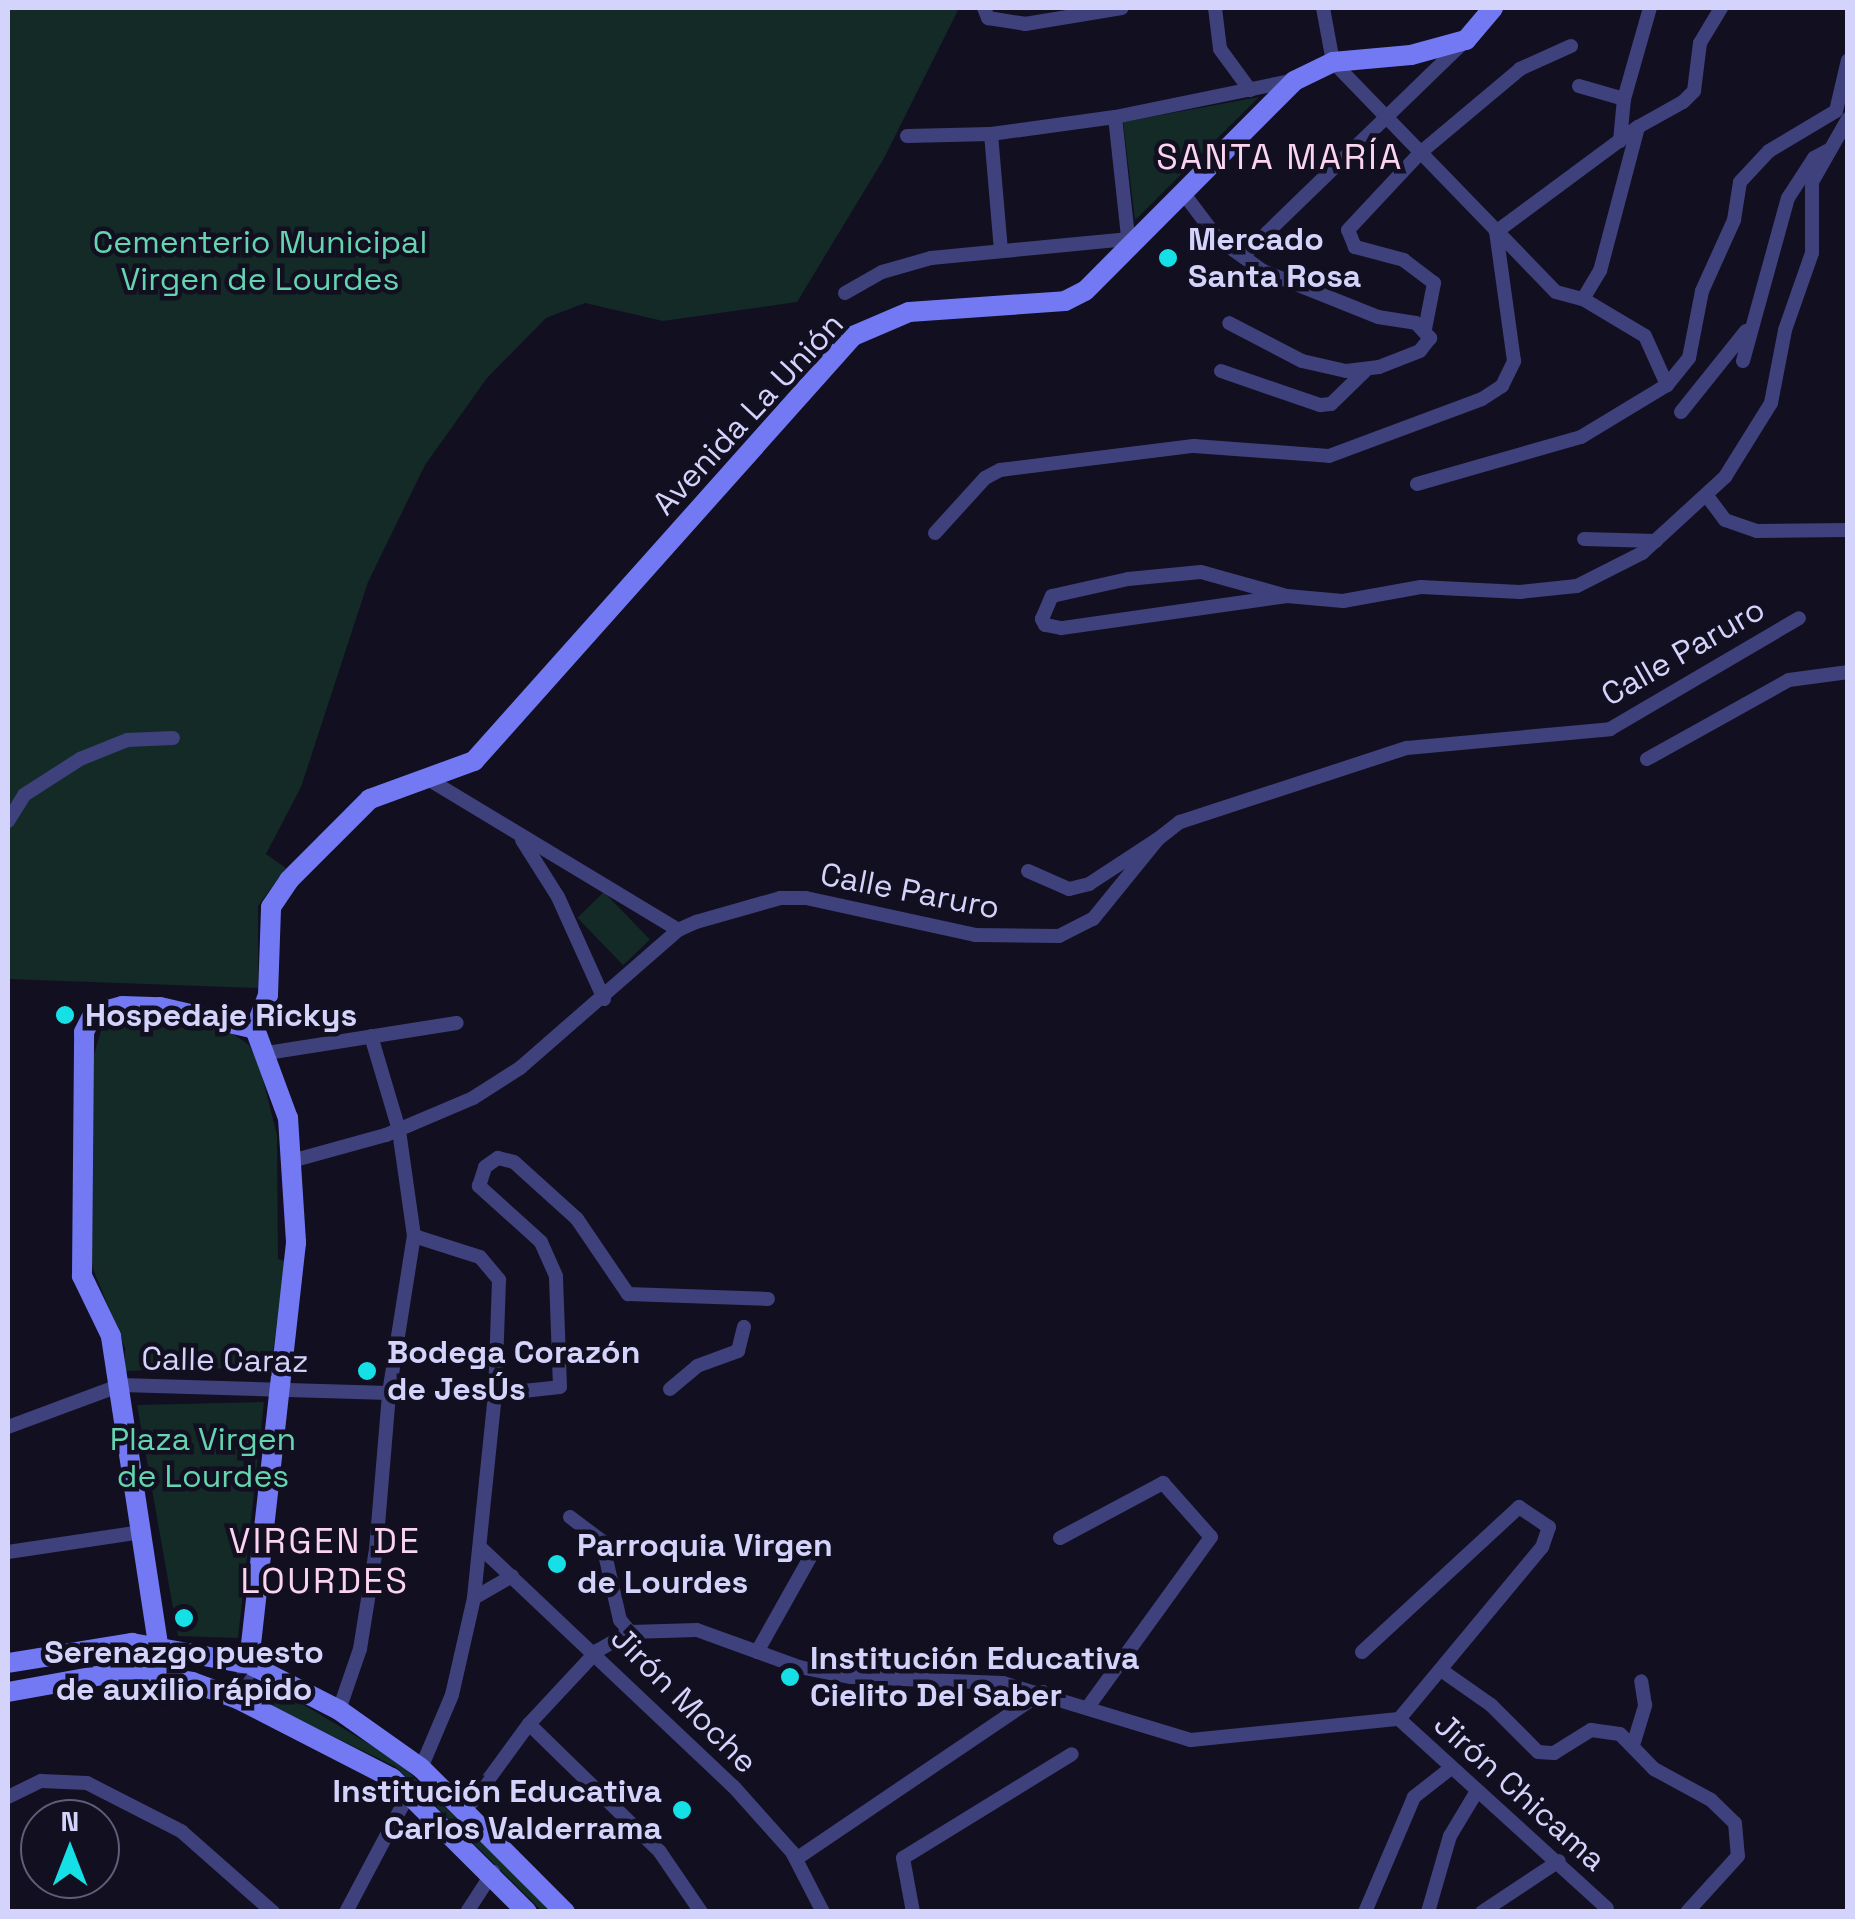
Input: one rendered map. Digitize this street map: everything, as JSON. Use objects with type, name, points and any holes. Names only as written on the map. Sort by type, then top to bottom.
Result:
[{"type":"main road","points":[[1466,40],[1494,8]]},
{"type":"main road","name":"Avenida La Unión","points":[[255,1029],[268,995],[271,907],[289,880],[370,800],[474,761],[853,336],[909,312],[1065,301],[1102,277],[1134,237],[1184,194],[1294,81],[1333,62],[1410,55],[1466,40]]},
{"type":"main road","points":[[158,1644],[121,1385],[103,1313],[82,1276],[84,1032],[93,1014],[122,1006],[160,1007],[255,1029],[267,1053],[296,1160],[296,1243],[249,1664]]},
{"type":"main road","points":[[8,1662],[105,1644],[158,1644],[249,1664],[339,1710],[420,1768],[565,1912]]},
{"type":"main road","points":[[8,1692],[126,1671],[192,1682],[238,1699],[359,1756],[410,1791],[527,1912]]},
{"type":"street","points":[[984,8],[988,18],[1025,24],[1122,8]]},
{"type":"street","points":[[1215,8],[1220,48],[1250,90]]},
{"type":"street","points":[[1323,8],[1333,62],[1556,292],[1582,299],[1645,336],[1667,385]]},
{"type":"street","points":[[1620,141],[1624,99],[1650,8]]},
{"type":"street","points":[[1496,232],[1638,127],[1694,91],[1700,42],[1721,8]]},
{"type":"street","points":[[1242,256],[1466,40]]},
{"type":"street","points":[[1221,371],[1320,405],[1365,371],[1420,351],[1430,338],[1425,329],[1434,283],[1404,260],[1355,247],[1347,234],[1420,153],[1520,70],[1570,46]]},
{"type":"street","points":[[1416,484],[1581,437],[1667,385],[1689,358],[1702,292],[1734,220],[1740,182],[1770,151],[1836,111],[1846,67]]},
{"type":"street","points":[[907,136],[991,134],[1115,117],[1294,81]]},
{"type":"street","points":[[1579,86],[1624,99]]},
{"type":"street","points":[[845,293],[882,272],[931,258],[1134,237],[1115,117]]},
{"type":"street","points":[[1287,596],[1062,628],[1045,626],[1042,618],[1052,596],[1202,572],[1287,596],[1343,601],[1421,587],[1557,590],[1577,586],[1656,541],[1707,496],[1746,448],[1781,378],[1785,330],[1812,253],[1812,182],[1848,119]]},
{"type":"street","points":[[1582,299],[1600,271],[1638,127]]},
{"type":"street","points":[[991,134],[1000,250]]},
{"type":"street","points":[[1743,361],[1749,327],[1788,198],[1814,158],[1834,147]]},
{"type":"street","points":[[1184,194],[1218,239],[1242,256],[1317,294],[1425,329]]},
{"type":"street","points":[[934,533],[1000,470],[1194,446],[1329,456],[1482,399],[1502,386],[1514,361],[1496,232]]},
{"type":"street","points":[[1229,323],[1302,361],[1365,371]]},
{"type":"street","points":[[1681,412],[1749,327]]},
{"type":"street","points":[[1707,496],[1725,520],[1758,531],[1848,530]]},
{"type":"street","points":[[1584,540],[1656,541]]},
{"type":"street","name":"Calle Paruro","points":[[296,1160],[398,1130],[474,1098],[604,999],[678,930],[780,898],[806,898],[956,932],[1059,936],[1094,919],[1158,839],[1180,822],[1407,748],[1610,728],[1799,618]]},
{"type":"street","points":[[1647,759],[1789,680],[1848,672]]},
{"type":"street","points":[[8,821],[24,795],[80,759],[127,740],[172,738]]},
{"type":"street","points":[[428,780],[678,930]]},
{"type":"street","points":[[520,838],[558,898],[604,999]]},
{"type":"street","points":[[1028,871],[1069,889],[1089,884],[1158,839]]},
{"type":"street","points":[[267,1053],[457,1023]]},
{"type":"street","points":[[339,1710],[360,1649],[376,1550],[388,1393],[414,1236],[398,1130],[371,1036]]},
{"type":"street","points":[[496,1394],[560,1387],[556,1276],[541,1242],[479,1186],[486,1167],[498,1158],[514,1162],[577,1219],[628,1294],[768,1299]]},
{"type":"street","points":[[414,1236],[480,1257],[494,1269],[496,1394],[474,1598],[452,1696],[420,1768]]},
{"type":"street","points":[[670,1389],[697,1366],[738,1351],[744,1327]]},
{"type":"street","name":"Calle Caraz","points":[[8,1427],[121,1385],[388,1393]]},
{"type":"street","points":[[1060,1538],[1164,1483],[1212,1537],[1088,1706]]},
{"type":"street","points":[[1362,1652],[1507,1516],[1527,1508],[1549,1528],[1549,1536],[1399,1719]]},
{"type":"street","points":[[466,1810],[529,1724],[597,1651],[630,1632],[620,1620],[602,1542],[570,1517]]},
{"type":"street","points":[[8,1552],[142,1532]]},
{"type":"street","points":[[757,1652],[816,1547]]},
{"type":"street","name":"Jirón Moche","points":[[482,1549],[597,1651],[733,1786],[796,1860],[822,1912]]},
{"type":"street","points":[[474,1598],[512,1576]]},
{"type":"street","name":"Jirón Chicama","points":[[630,1632],[718,1632],[757,1652],[851,1677],[969,1679],[1043,1692],[1088,1706],[1150,1733],[1191,1740],[1399,1719],[1607,1908]]},
{"type":"street","points":[[238,1699],[249,1664]]},
{"type":"street","points":[[1441,1670],[1491,1705],[1538,1752],[1554,1752],[1591,1730],[1634,1742],[1654,1768],[1710,1800],[1735,1823],[1741,1839],[1732,1866],[1687,1912]]},
{"type":"street","points":[[1634,1742],[1645,1705],[1641,1680]]},
{"type":"street","points":[[796,1860],[1043,1692]]},
{"type":"street","points":[[529,1724],[660,1852],[701,1912]]},
{"type":"street","points":[[909,1910],[903,1858],[1072,1754]]},
{"type":"street","points":[[1365,1912],[1414,1797],[1451,1768]]},
{"type":"street","points":[[8,1798],[40,1782],[88,1783],[180,1830],[273,1912]]},
{"type":"street","points":[[346,1912],[410,1791]]},
{"type":"street","points":[[1428,1912],[1450,1836],[1477,1791]]},
{"type":"street","points":[[1482,1912],[1559,1861]]},
{"type":"street","points":[[467,1912],[492,1872]]},
{"type":"green space","name":"Cementerio Municipal Virgen de Lourdes","points":[[8,8],[959,8],[883,160],[797,302],[663,321],[585,303],[546,318],[487,378],[425,465],[368,582],[301,787],[266,854],[286,868],[258,906],[258,988],[8,979]]},
{"type":"green space","points":[[1259,97],[1135,220],[1123,122]]},
{"type":"green space","points":[[604,892],[650,939],[623,965],[577,918]]},
{"type":"green space","points":[[150,1018],[229,1031],[249,1045],[259,1064],[277,1135],[278,1259],[285,1261],[271,1367],[124,1371],[125,1348],[93,1269],[88,1238],[91,1064],[104,1021]]},
{"type":"green space","name":"Plaza Virgen de Lourdes","points":[[264,1402],[238,1638],[178,1636],[137,1405]]},
{"type":"green space","points":[[264,1681],[396,1760],[552,1911],[542,1911],[396,1767],[257,1699]]},
{"type":"place","name":"Mercado Santa Rosa","points":[[1168,258]]},
{"type":"place","name":"Hospedaje Rickys","points":[[65,1015]]},
{"type":"place","name":"Bodega Corazón de JesÚs","points":[[367,1371]]},
{"type":"place","name":"Parroquia Virgen de Lourdes","points":[[557,1564]]},
{"type":"place","name":"Serenazgo puesto de auxilio rápido","points":[[184,1618]]},
{"type":"place","name":"Institución Educativa Cielito Del Saber","points":[[790,1677]]},
{"type":"place","name":"Institución Educativa Carlos Valderrama","points":[[682,1810]]},
{"type":"district","name":"SANTA MARÍA","points":[[1280,157]]},
{"type":"district","name":"VIRGEN DE LOURDES","points":[[325,1561]]}]
